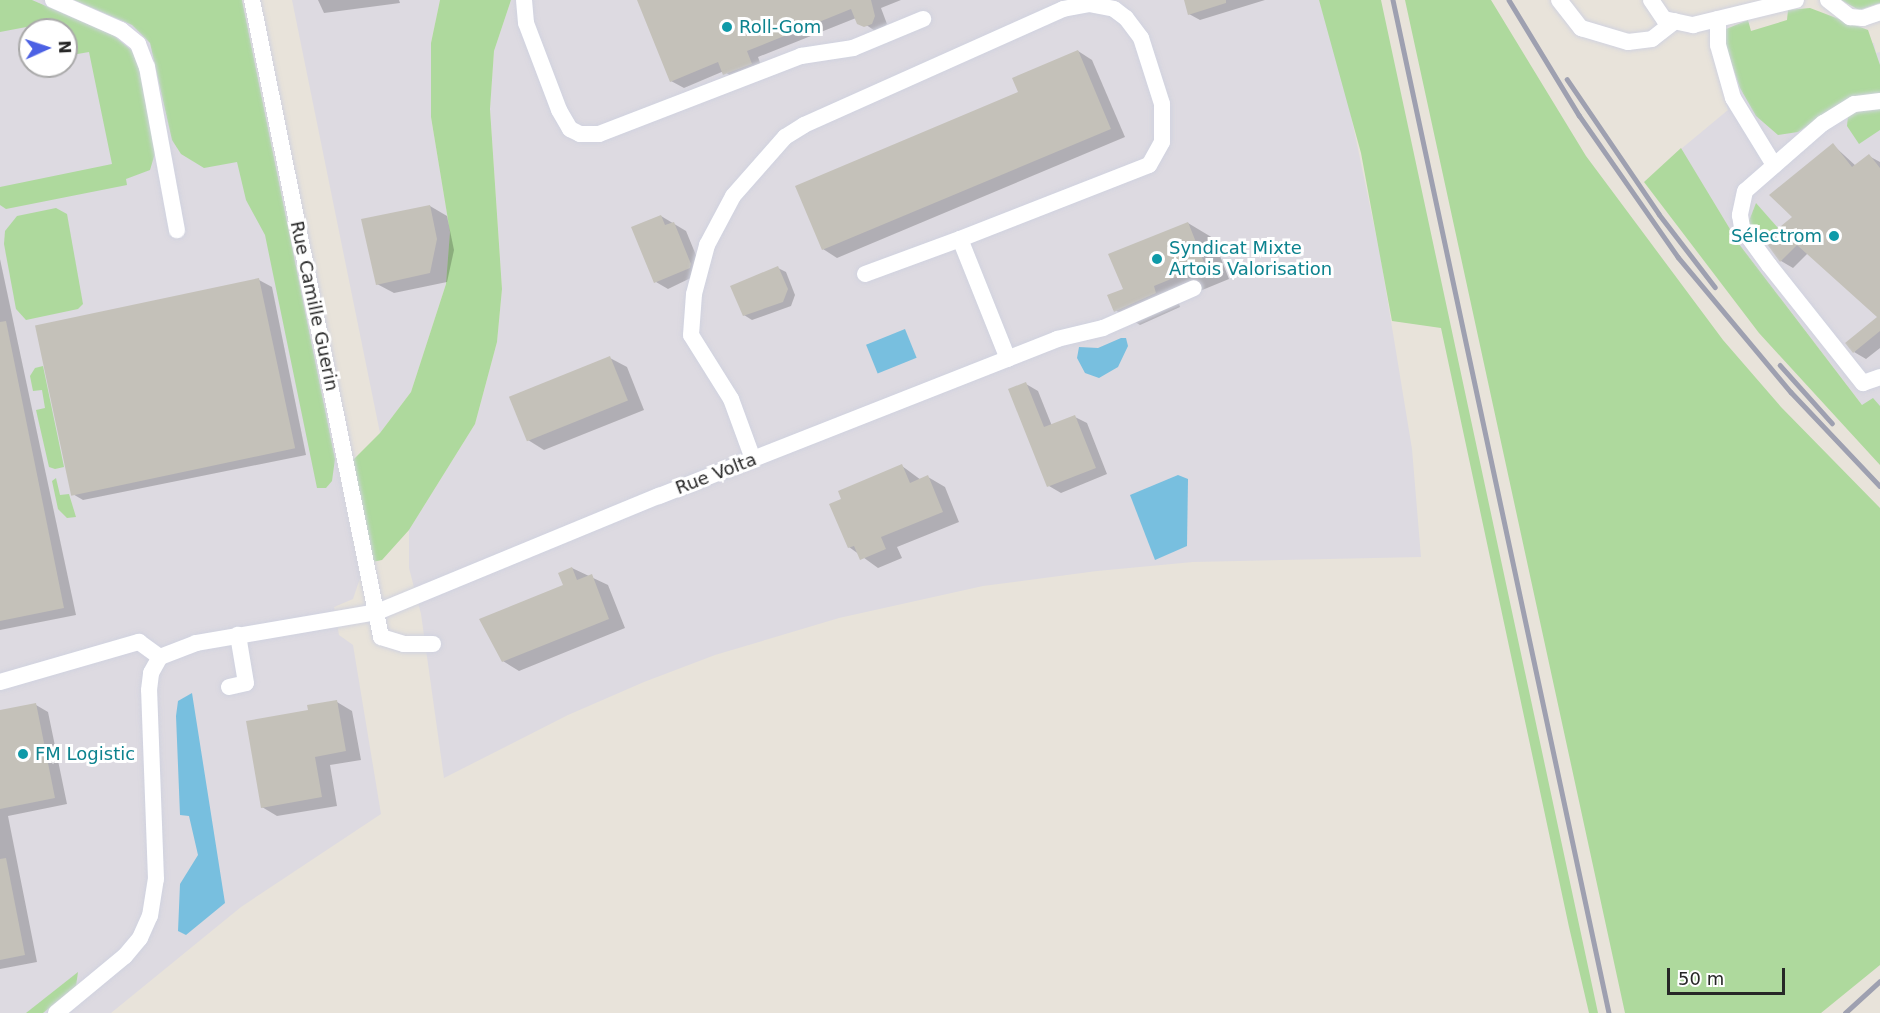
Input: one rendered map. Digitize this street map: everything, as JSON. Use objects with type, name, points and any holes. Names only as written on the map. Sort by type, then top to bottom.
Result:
[{"type":"street","points":[[53,0],[121,30],[138,44],[147,67],[177,230]]},
{"type":"street","name":"Rue Camille Guerin","points":[[252,0],[381,637],[404,644],[433,644]]},
{"type":"street","points":[[524,0],[526,23],[559,110],[570,129],[580,134],[599,134],[801,56],[853,48],[923,19]]},
{"type":"street","points":[[1559,0],[1581,28],[1628,42],[1652,39],[1675,21]]},
{"type":"street","points":[[1651,0],[1664,19],[1693,25],[1796,0]]},
{"type":"street","points":[[1828,0],[1850,17],[1863,18],[1880,12]]},
{"type":"street","points":[[753,459],[731,399],[691,335],[694,294],[707,244],[733,196],[785,137],[804,125],[1063,9],[1089,4],[1114,9],[1126,18],[1141,38],[1162,104],[1162,142],[1149,165],[864,274]]},
{"type":"street","points":[[1718,19],[1718,45],[1733,98],[1774,165]]},
{"type":"street","points":[[1880,102],[1845,108],[1774,165],[1745,192],[1740,215],[1742,228],[1863,383],[1880,377]]},
{"type":"street","points":[[960,239],[1008,359]]},
{"type":"street","name":"Rue Volta","points":[[160,657],[180,648],[238,635],[377,612],[753,459],[1057,339],[1103,328],[1194,288]]},
{"type":"street","points":[[229,687],[246,683],[238,635]]},
{"type":"street","points":[[0,682],[139,642],[160,657],[151,673],[149,690],[156,879],[150,916],[140,938],[125,956],[56,1013]]},
{"type":"shaded area","points":[[0,0],[242,0],[360,578],[353,599],[334,607],[339,635],[353,645],[381,814],[241,907],[111,1013],[0,1013]]},
{"type":"shaded area","points":[[292,0],[440,0],[431,43],[431,117],[450,232],[446,284],[411,392],[380,433]]},
{"type":"shaded area","points":[[511,0],[1319,0],[1344,82],[1380,254],[1412,449],[1421,557],[1193,562],[1097,571],[983,586],[839,618],[715,655],[644,682],[568,715],[444,778],[421,614],[409,568],[409,530],[475,424],[497,342],[502,289],[490,109],[494,51]]},
{"type":"shaded area","points":[[1874,43],[1876,53],[1880,52],[1880,423],[1862,405],[1739,244],[1681,149],[1728,110],[1711,47]]},
{"type":"green space","points":[[0,0],[32,0],[74,18],[18,18],[18,29],[0,32]]},
{"type":"green space","points":[[74,0],[242,0],[335,459],[332,481],[326,488],[317,488],[265,235],[246,200],[237,162],[204,168],[181,154],[172,140],[150,43],[132,25]]},
{"type":"green space","points":[[440,0],[511,0],[494,51],[490,109],[502,289],[497,342],[475,424],[409,530],[382,560],[367,563],[347,466],[380,433],[411,392],[446,284],[450,232],[431,117],[431,43]]},
{"type":"green space","points":[[1319,0],[1381,0],[1598,1013],[1589,1013],[1569,927],[1441,328],[1392,321],[1361,153]]},
{"type":"green space","points":[[1405,0],[1491,0],[1586,156],[1723,340],[1781,407],[1880,508],[1880,965],[1821,1013],[1625,1013]]},
{"type":"green space","points":[[1841,0],[1880,0],[1880,3],[1859,10]]},
{"type":"green space","points":[[1810,8],[1868,30],[1880,65],[1880,95],[1845,101],[1798,132],[1778,135],[1756,116],[1740,88],[1725,44],[1726,29],[1748,20],[1751,31],[1787,20],[1788,10]]},
{"type":"green space","points":[[78,20],[113,35],[136,54],[156,150],[150,170],[126,179],[127,185],[6,209],[0,205],[0,187],[112,164],[89,52],[78,54]]},
{"type":"green space","points":[[1880,108],[1880,130],[1859,144],[1847,126],[1848,116],[1854,111]]},
{"type":"green space","points":[[1681,148],[1739,244],[1862,405],[1873,398],[1880,406],[1880,465],[1759,333],[1644,182]]},
{"type":"green space","points":[[1756,203],[1778,228],[1760,242],[1752,235],[1749,221]]},
{"type":"green space","points":[[56,208],[67,214],[83,304],[78,309],[26,320],[16,309],[4,244],[5,231],[17,216]]},
{"type":"green space","points":[[43,366],[64,467],[55,469],[49,467],[36,410],[45,408],[42,390],[33,391],[30,376],[35,368]]},
{"type":"green space","points":[[56,478],[60,495],[69,494],[76,517],[67,518],[58,509],[52,481]]},
{"type":"green space","points":[[78,972],[76,986],[43,1013],[26,1013]]},
{"type":"water","points":[[905,329],[917,358],[878,373],[866,345]]},
{"type":"water","points":[[1126,338],[1128,346],[1118,367],[1099,378],[1085,373],[1077,358],[1079,347],[1098,348]]},
{"type":"water","points":[[1178,475],[1188,479],[1187,546],[1155,560],[1130,495]]},
{"type":"water","points":[[192,693],[225,903],[186,935],[178,931],[180,884],[198,855],[189,816],[180,815],[176,716],[178,701]]},
{"type":"building","name":"Roll-Gom","points":[[637,0],[871,0],[875,16],[872,24],[864,27],[857,24],[851,9],[747,51],[752,64],[723,75],[718,62],[670,82]]},
{"type":"building","points":[[1184,0],[1226,0],[1226,3],[1188,15]]},
{"type":"building","points":[[1078,50],[1111,129],[822,250],[795,186],[1018,92],[1012,78]]},
{"type":"building","name":"Sélectrom","points":[[1833,143],[1852,167],[1869,154],[1880,168],[1880,331],[1853,353],[1845,343],[1877,317],[1797,245],[1780,262],[1764,240],[1792,217],[1769,195]]},
{"type":"building","points":[[430,205],[437,239],[430,273],[376,285],[361,219]]},
{"type":"building","points":[[661,215],[665,225],[674,222],[691,264],[690,268],[654,283],[631,227]]},
{"type":"building","name":"Syndicat Mixte Artois Valorisation","points":[[1188,222],[1205,265],[1154,286],[1156,293],[1114,312],[1107,295],[1123,289],[1108,254]]},
{"type":"building","points":[[778,266],[788,289],[783,302],[743,316],[730,286]]},
{"type":"building","points":[[259,278],[295,448],[71,496],[35,326]]},
{"type":"building","points":[[6,321],[64,608],[0,621],[0,322]]},
{"type":"building","points":[[610,356],[628,401],[527,441],[509,397]]},
{"type":"building","points":[[1026,382],[1044,427],[1075,415],[1096,468],[1047,487],[1008,389]]},
{"type":"building","points":[[902,464],[910,483],[928,475],[943,512],[881,537],[886,549],[860,560],[854,546],[848,548],[829,504],[841,499],[838,491]]},
{"type":"building","points":[[572,567],[577,580],[592,574],[609,619],[502,662],[479,619],[563,585],[558,573]]},
{"type":"building","points":[[337,700],[346,751],[315,757],[322,797],[261,808],[246,721],[308,710],[307,705]]},
{"type":"building","name":"FM Logistic","points":[[36,703],[55,798],[0,809],[0,710]]},
{"type":"building","points":[[6,858],[25,955],[0,960],[0,859]]},
{"type":"railway","points":[[1393,0],[1609,1013]]},
{"type":"railway","points":[[1509,0],[1579,115],[1678,257],[1791,392],[1880,486]]},
{"type":"railway","points":[[1567,79],[1659,214],[1715,287]]},
{"type":"railway","points":[[1780,365],[1832,423]]},
{"type":"railway","points":[[1845,1013],[1880,981]]},
{"type":"place","name":"Roll-Gom","points":[[727,27]]},
{"type":"place","name":"Sélectrom","points":[[1834,236]]},
{"type":"place","name":"Syndicat Mixte Artois Valorisation","points":[[1157,259]]},
{"type":"place","name":"FM Logistic","points":[[23,754]]}]
